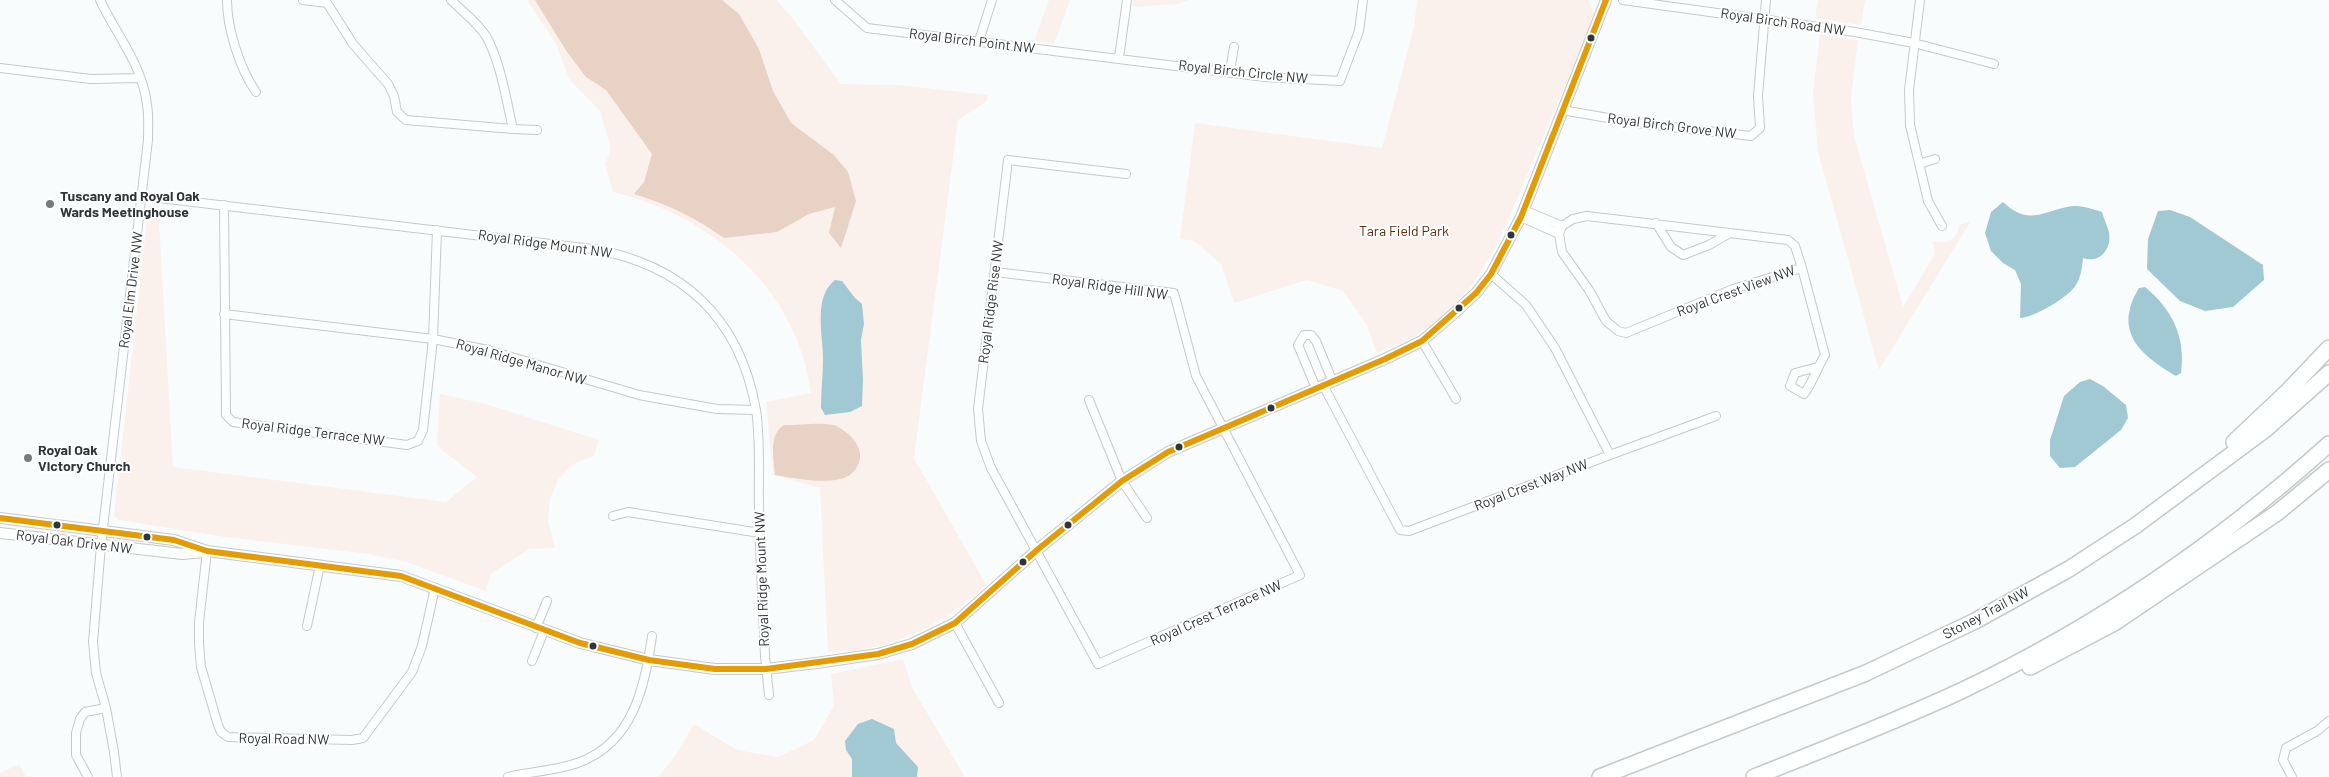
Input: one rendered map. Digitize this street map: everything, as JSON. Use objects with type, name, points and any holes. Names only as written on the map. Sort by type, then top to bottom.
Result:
[{"type":"highway","points":[[2216,465],[2230,446],[2288,391],[2329,348]]},
{"type":"highway","name":"Stoney Trail NW","points":[[1600,777],[1866,674],[1975,621],[2069,569],[2135,526],[2266,429],[2329,373]]},
{"type":"highway","points":[[1754,777],[1963,690],[2027,657],[2115,606],[2224,531],[2295,475],[2329,444]]},
{"type":"highway","points":[[1963,690],[1992,686],[2114,623],[2277,513],[2329,470]]},
{"type":"street","name":"Royal Elm Drive NW","points":[[100,0],[128,51],[140,78],[147,104],[148,140],[101,545],[93,642],[96,673],[106,708],[114,752],[116,777]]},
{"type":"street","points":[[227,0],[227,14],[246,76],[256,92]]},
{"type":"street","points":[[303,0],[327,3],[353,44],[388,84],[394,96],[397,112],[406,120],[537,130]]},
{"type":"street","points":[[451,0],[474,20],[486,37],[499,72],[514,129]]},
{"type":"street","name":"Royal Birch Point NW","points":[[835,0],[867,28],[1119,58]]},
{"type":"street","points":[[980,41],[992,0]]},
{"type":"street","points":[[1119,58],[1127,0]]},
{"type":"street","name":"Royal Birch Circle NW","points":[[1119,58],[1265,77],[1340,81],[1359,31],[1363,0]]},
{"type":"street","name":"Royal Oak Drive NW","points":[[0,533],[182,554],[207,552],[401,576],[580,643],[649,660],[715,669],[766,669],[878,654],[912,644],[955,623],[1037,550],[1122,480],[1168,452],[1422,340],[1476,293],[1491,274],[1522,213],[1606,0]]},
{"type":"street","name":"Royal Birch Road NW","points":[[1623,0],[1914,43],[1994,64]]},
{"type":"street","name":"Royal Birch Grove NW","points":[[1562,110],[1637,123],[1751,136],[1760,128],[1758,96],[1766,0]]},
{"type":"street","points":[[1920,0],[1909,90],[1910,125],[1928,201],[1942,226]]},
{"type":"street","points":[[1230,71],[1234,46]]},
{"type":"street","points":[[0,68],[91,79],[140,78]]},
{"type":"street","points":[[1919,164],[1935,159]]},
{"type":"street","name":"Royal Ridge Rise NW","points":[[1037,550],[991,468],[981,440],[978,409],[1008,160],[1126,174]]},
{"type":"street","name":"Royal Ridge Mount NW","points":[[142,196],[617,253],[646,263],[675,278],[710,309],[732,337],[747,369],[756,410],[766,669],[769,695]]},
{"type":"street","name":"Royal Ridge Terrace NW","points":[[224,205],[226,415],[233,422],[407,445],[418,441],[423,430],[433,338],[437,230]]},
{"type":"street","points":[[1522,213],[1562,226],[1559,234],[1522,213]]},
{"type":"street","name":"Royal Crest View NW","points":[[1559,234],[1562,252],[1589,290],[1606,321],[1618,331],[1626,332],[1733,289],[1802,268],[1795,246],[1788,240],[1587,216],[1573,219],[1562,226]]},
{"type":"street","points":[[1656,223],[1671,248],[1683,255],[1709,245],[1730,233]]},
{"type":"street","points":[[1802,268],[1825,350],[1825,355],[1818,367]]},
{"type":"street","name":"Royal Ridge Hill NW","points":[[995,272],[1174,293],[1196,376],[1222,427]]},
{"type":"street","points":[[1491,274],[1526,305],[1555,348],[1610,455]]},
{"type":"street","name":"Royal Ridge Manor NW","points":[[224,314],[433,338],[494,352],[638,395],[717,409],[756,410]]},
{"type":"street","points":[[1304,335],[1311,335],[1316,341],[1323,385],[1298,344],[1304,335]]},
{"type":"street","points":[[1422,340],[1456,399]]},
{"type":"street","name":"Royal Crest Way NW","points":[[1323,385],[1400,530],[1409,532],[1716,416]]},
{"type":"street","points":[[1089,400],[1122,480],[1147,518]]},
{"type":"street","name":"Royal Crest Terrace NW","points":[[1037,550],[1098,664],[1300,576],[1222,427]]},
{"type":"street","points":[[613,516],[628,512],[760,533]]},
{"type":"street","name":"Royal Oak Drive NW","points":[[0,518],[174,540],[207,552]]},
{"type":"street","name":"Royal Road NW","points":[[207,552],[199,622],[201,667],[218,725],[221,732],[228,737],[352,740],[363,738],[412,672],[422,646],[435,588]]},
{"type":"street","points":[[308,626],[320,565]]},
{"type":"street","points":[[532,661],[547,601]]},
{"type":"street","points":[[955,623],[999,703]]},
{"type":"street","points":[[508,777],[579,763],[596,755],[613,741],[625,728],[636,709],[649,660],[652,636]]},
{"type":"street","points":[[88,777],[76,755],[76,733],[80,719],[85,712],[106,708]]},
{"type":"street","points":[[2292,777],[2283,760],[2286,748],[2317,731],[2329,721]]},
{"type":"green space","points":[[527,0],[776,0],[791,16],[841,84],[899,85],[988,95],[987,101],[958,120],[914,458],[987,586],[951,613],[914,634],[894,642],[852,651],[828,652],[820,488],[773,475],[766,402],[811,393],[803,355],[788,321],[768,290],[744,262],[715,238],[684,219],[649,203],[613,192],[605,164],[611,149],[600,111],[569,79],[556,44]]},
{"type":"green space","points":[[1049,0],[1070,0],[1054,44],[1034,41]]},
{"type":"green space","points":[[1133,0],[1190,0],[1178,4],[1133,7]]},
{"type":"green space","name":"Tara Field Park","points":[[1417,0],[1588,0],[1595,16],[1510,215],[1487,262],[1456,303],[1436,322],[1412,338],[1377,353],[1366,323],[1343,291],[1307,280],[1234,303],[1221,264],[1194,241],[1180,239],[1195,123],[1382,148],[1414,27]]},
{"type":"green space","points":[[1818,0],[1865,0],[1861,25],[1815,18]]},
{"type":"green space","points":[[1820,34],[1858,40],[1851,98],[1854,136],[1903,307],[1935,254],[1933,241],[1947,242],[1951,240],[1954,238],[1959,225],[1971,221],[1879,370],[1818,152],[1813,93]]},
{"type":"green space","points":[[158,204],[173,467],[446,502],[477,477],[437,446],[440,394],[486,404],[599,440],[594,456],[571,465],[558,480],[550,499],[548,521],[555,548],[529,549],[491,574],[486,591],[406,562],[369,554],[225,537],[119,520],[114,516],[148,211],[151,206]]},
{"type":"green space","points":[[903,659],[913,689],[965,777],[658,777],[675,756],[694,724],[737,750],[778,757],[814,740],[834,706],[831,674]]},
{"type":"green space","points":[[19,764],[26,777],[0,777],[0,773]]},
{"type":"shaded area","points":[[535,0],[722,0],[739,14],[759,49],[773,91],[791,123],[834,155],[848,172],[856,201],[841,248],[829,233],[835,207],[809,214],[777,232],[724,238],[681,212],[634,194],[644,182],[652,154],[606,90],[586,77],[567,52]]},
{"type":"shaded area","points":[[822,424],[838,427],[849,434],[857,445],[860,456],[856,468],[844,478],[825,481],[775,475],[774,441],[779,429],[784,425]]},
{"type":"water","points":[[2003,202],[2012,209],[2027,215],[2041,214],[2071,206],[2080,206],[2102,212],[2109,232],[2109,244],[2104,254],[2095,259],[2083,258],[2079,279],[2072,290],[2050,306],[2026,317],[2020,318],[2021,284],[2015,270],[2003,263],[1991,251],[1985,233],[1991,212]]},
{"type":"water","points":[[2170,210],[2190,217],[2263,265],[2264,280],[2233,307],[2205,311],[2180,301],[2147,269],[2148,239],[2158,211]]},
{"type":"water","points":[[835,280],[842,281],[862,304],[864,324],[861,340],[862,406],[850,412],[825,415],[821,408],[823,358],[821,316],[824,296],[828,287]]},
{"type":"water","points":[[2145,287],[2170,314],[2179,336],[2182,360],[2181,373],[2176,376],[2141,350],[2134,340],[2130,329],[2129,317],[2132,303],[2139,288]]},
{"type":"water","points":[[2090,379],[2103,386],[2126,405],[2128,418],[2121,430],[2075,467],[2060,468],[2050,456],[2050,440],[2064,396],[2080,382]]},
{"type":"water","points":[[872,719],[894,729],[896,743],[918,767],[917,777],[852,777],[852,759],[846,750],[845,741],[858,724]]},
{"type":"transit line","points":[[0,518],[174,540],[207,551],[401,576],[580,643],[649,660],[715,669],[766,669],[878,654],[912,644],[955,623],[1037,550],[1122,481],[1168,452],[1385,359],[1422,341],[1476,293],[1491,274],[1521,217],[1606,0]]},
{"type":"place","name":"Tuscany and Royal Oak Wards Meetinghouse","points":[[50,204]]},
{"type":"place","name":"Royal Oak Victory Church","points":[[28,458]]}]
